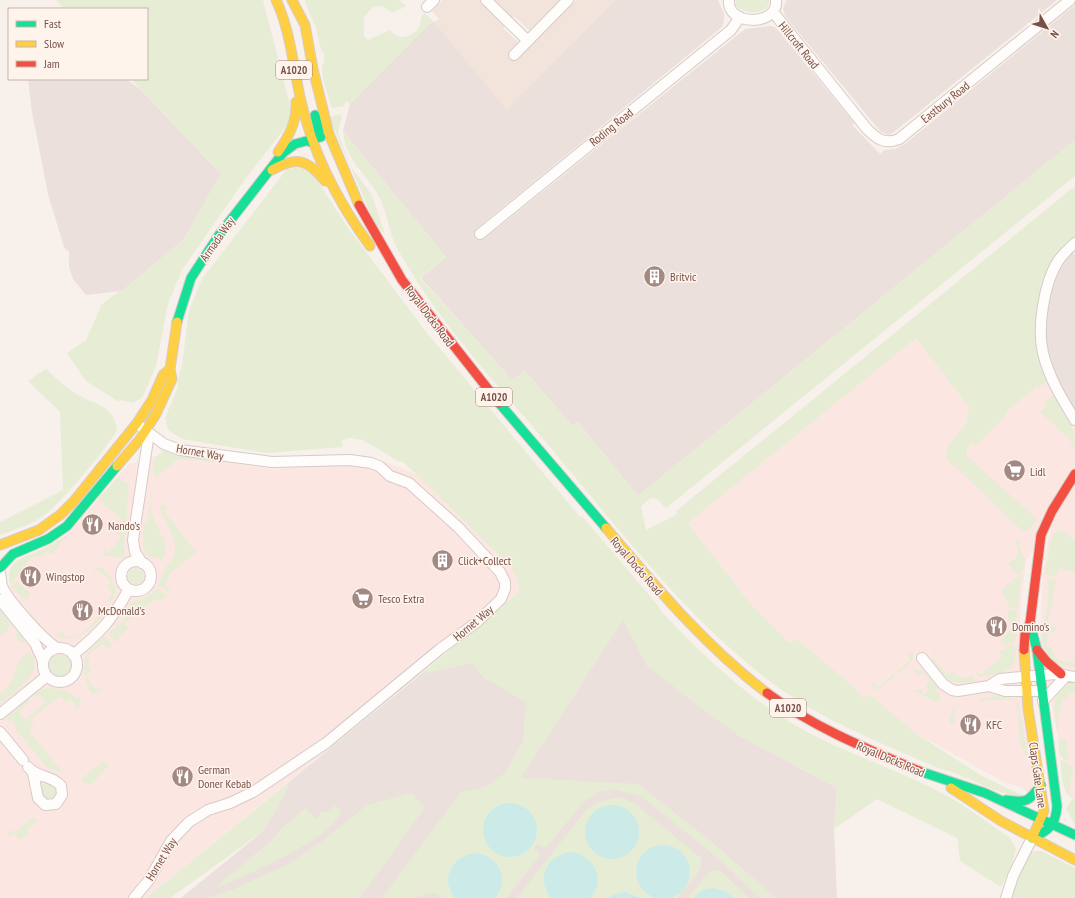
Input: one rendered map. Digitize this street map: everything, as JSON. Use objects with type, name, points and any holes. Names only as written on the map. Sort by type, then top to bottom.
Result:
[{"type":"main road","name":"Royal Docks Road","points":[[276,0],[284,16],[293,66],[312,140],[338,199],[369,245],[402,280],[466,363],[668,602],[714,649],[738,670],[788,708],[849,741],[933,777],[985,793],[1041,819],[1051,828],[1075,835]]},
{"type":"main road","name":"Royal Docks Road","points":[[292,0],[305,25],[313,69],[329,134],[343,170],[363,213],[402,280]]},
{"type":"main road","name":"Armada Way","points":[[267,173],[303,152],[319,132],[305,75],[298,9]]},
{"type":"main road","points":[[267,173],[297,120],[293,66]]},
{"type":"main road","name":"Armada Way","points":[[0,568],[13,554],[48,539],[68,526],[147,432],[163,401],[172,379],[170,369],[178,314],[192,278],[219,235],[267,173],[289,148],[329,134]]},
{"type":"main road","points":[[285,162],[296,160],[308,163],[318,172],[338,199]]},
{"type":"main road","name":"Armada Way","points":[[0,545],[39,530],[60,515],[74,502],[137,424],[152,400],[163,375],[170,369]]},
{"type":"main road","name":"Claps Gate Lane","points":[[1051,828],[1057,806],[1037,694],[1026,677],[1024,644],[1025,634],[1030,623],[1038,549],[1041,535],[1052,511],[1075,474]]},
{"type":"main road","points":[[1065,492],[1075,485]]},
{"type":"main road","name":"Claps Gate Lane","points":[[1030,623],[1037,650],[1040,676],[1030,727],[1041,785],[1044,811],[1032,838]]},
{"type":"main road","points":[[1037,650],[1047,662],[1067,676]]},
{"type":"main road","name":"Royal Docks Road","points":[[933,777],[1000,821],[1075,860]]},
{"type":"main road","points":[[997,799],[1023,802],[1030,800],[1041,785]]},
{"type":"main road","points":[[1032,838],[1051,828]]},
{"type":"main road","name":"A1020","points":[[1051,828],[1056,837]]},
{"type":"street","points":[[486,0],[528,41]]},
{"type":"street","points":[[514,56],[568,0]]},
{"type":"street","points":[[729,0],[730,8],[740,18],[756,20],[761,19],[772,12],[776,7],[776,0]]},
{"type":"street","name":"Eastbury Road","points":[[826,79],[876,138],[891,143],[899,140],[1070,0]]},
{"type":"street","name":"Hillcroft Road","points":[[772,12],[826,79]]},
{"type":"street","name":"Roding Road","points":[[480,234],[731,30],[740,18]]},
{"type":"street","points":[[1075,243],[1058,261],[1051,276],[1042,325],[1043,353],[1055,387],[1075,420]]},
{"type":"street","name":"Hornet Way","points":[[134,898],[149,880],[171,841],[189,822],[208,810],[230,803],[253,792],[326,743],[440,649],[477,622],[501,599],[505,589],[505,582],[500,572],[458,528],[409,483],[390,476],[379,466],[371,463],[350,460],[300,462],[252,460],[180,450],[164,444],[137,424]]},
{"type":"street","points":[[142,563],[138,562],[128,564],[122,570],[123,583],[129,589],[142,590],[149,584],[150,580],[149,570],[142,563],[135,552],[133,540],[147,432]]},
{"type":"street","points":[[0,573],[2,586],[42,637],[57,648],[66,649],[73,655],[77,664],[76,670],[70,678],[66,681],[56,682],[47,676],[44,672],[43,661],[35,643],[0,600]]},
{"type":"street","points":[[73,655],[102,630],[118,608],[129,589]]},
{"type":"street","points":[[43,661],[48,653],[57,648]]},
{"type":"street","points":[[922,658],[943,684],[952,690],[989,686],[1000,679],[1040,676],[1067,676]]},
{"type":"street","points":[[0,714],[47,676]]},
{"type":"street","points":[[989,686],[1005,691],[1037,694],[1067,676]]},
{"type":"street","points":[[0,732],[28,767]]},
{"type":"street","points":[[1006,898],[1010,885],[1032,838]]},
{"type":"shaded area","points":[[442,0],[479,0],[504,25],[504,29],[518,42],[508,54],[514,58],[515,61],[576,0],[616,0],[507,111],[434,22],[439,19],[432,11]]},
{"type":"shaded area","points":[[494,0],[561,0],[530,31],[515,17],[511,17]]},
{"type":"shaded area","points":[[616,0],[718,0],[724,14],[724,21],[722,27],[476,229],[484,239],[745,29],[771,26],[776,28],[854,123],[852,125],[880,154],[885,150],[895,149],[905,144],[1075,5],[1075,140],[638,496],[578,422],[572,426],[525,371],[512,380],[421,278],[446,257],[343,131],[350,104],[429,24],[434,22],[507,110]]},
{"type":"shaded area","points":[[787,0],[1057,0],[894,132],[888,135],[880,131],[785,16],[783,8]]},
{"type":"shaded area","points":[[28,80],[127,80],[141,90],[221,174],[183,240],[122,291],[86,295],[73,279],[69,267],[69,252],[64,247],[48,194],[32,112]]},
{"type":"shaded area","points":[[1068,245],[1075,255],[1075,409],[1048,380],[1037,323]]},
{"type":"shaded area","points":[[916,338],[969,407],[966,424],[949,445],[1043,365],[1075,407],[1075,800],[1070,797],[1040,644],[1043,572],[1051,527],[1026,560],[1020,611],[1019,647],[1034,789],[1028,793],[1021,787],[1004,782],[914,732],[871,695],[864,699],[853,686],[797,639],[789,643],[749,602],[688,523]]},
{"type":"shaded area","points":[[168,452],[270,469],[385,462],[416,474],[511,567],[518,580],[519,592],[146,898],[0,898],[0,592],[10,584],[10,570],[14,564],[67,535],[129,464]]},
{"type":"shaded area","points":[[590,542],[738,735],[837,788],[834,829],[837,898],[181,898],[262,832],[279,805],[290,781],[421,674]]},
{"type":"green space","points":[[56,0],[263,0],[292,112],[287,125],[243,182],[182,270],[168,304],[156,366],[142,398],[132,403],[121,400],[119,402],[86,381],[67,353],[86,340],[102,304],[118,292],[122,291],[183,240],[221,174],[132,80],[148,80],[148,8],[63,8]]},
{"type":"green space","points":[[306,0],[399,0],[406,6],[393,13],[382,6],[373,7],[364,17],[364,36],[368,40],[390,30],[395,35],[400,37],[410,35],[416,31],[420,25],[421,17],[424,13],[434,22],[429,24],[350,104],[346,101],[344,106],[332,108],[323,80],[322,64],[324,62],[324,54],[321,50],[316,28],[305,2]]},
{"type":"green space","points":[[735,0],[770,0],[765,9],[751,12],[737,7]]},
{"type":"green space","points":[[340,114],[342,116],[338,133],[351,167],[372,195],[385,234],[375,224],[329,117]]},
{"type":"green space","points":[[343,131],[446,257],[420,278],[512,380],[525,371],[572,426],[578,422],[638,496],[1075,140],[1075,176],[666,508],[657,499],[651,498],[641,506],[646,530],[677,514],[676,511],[1075,186],[1075,239],[1041,303],[1048,380],[1039,388],[1037,386],[1006,412],[1005,416],[975,447],[972,443],[967,449],[967,456],[1037,519],[1032,528],[1026,531],[1020,529],[946,458],[947,447],[966,424],[969,407],[916,338],[688,523],[749,602],[789,643],[797,639],[853,686],[864,698],[870,694],[914,732],[982,776],[1026,797],[1005,794],[960,775],[938,768],[871,739],[828,718],[807,706],[767,679],[736,654],[707,627],[627,539],[489,376],[430,301],[397,248],[380,199],[372,185],[351,158]]},
{"type":"green space","points":[[302,167],[315,177],[348,228],[427,333],[580,517],[582,516],[673,624],[733,681],[765,706],[782,717],[821,739],[944,794],[1010,838],[1016,849],[1011,867],[1001,887],[960,861],[957,838],[877,799],[834,829],[837,788],[738,735],[647,666],[623,620],[521,778],[638,784],[713,843],[776,898],[760,898],[720,860],[641,796],[614,789],[597,792],[582,803],[548,846],[543,848],[537,844],[534,848],[540,853],[538,858],[506,898],[443,898],[435,893],[428,893],[414,898],[382,898],[461,792],[486,787],[505,773],[523,741],[526,702],[484,678],[473,663],[421,674],[519,592],[518,580],[511,567],[403,462],[398,461],[363,440],[349,438],[341,441],[343,447],[266,453],[182,439],[168,430],[165,418],[178,387],[177,383],[182,365],[189,311],[202,279],[287,169]]},
{"type":"green space","points":[[46,369],[81,397],[107,410],[112,415],[117,430],[72,488],[52,509],[35,521],[0,535],[0,522],[63,490],[60,412],[28,381]]},
{"type":"green space","points":[[1051,396],[1056,397],[1070,422],[1074,433],[1075,449],[1070,448],[1073,442],[1040,412],[1047,406],[1044,402]]},
{"type":"green space","points":[[162,450],[214,458],[214,462],[178,459],[156,477],[153,472],[154,459],[161,453]]},
{"type":"green space","points":[[117,478],[129,484],[124,546],[125,555],[123,558],[102,555],[105,550],[108,553],[121,537],[116,533],[122,527],[118,523],[122,520],[98,499]]},
{"type":"green space","points":[[152,484],[152,516],[165,543],[166,549],[165,555],[160,561],[158,557],[150,558],[143,548],[143,525],[148,521]]},
{"type":"green space","points":[[162,504],[168,507],[164,511],[196,552],[170,574],[165,586],[170,589],[169,592],[158,586],[161,576],[165,572],[164,569],[171,561],[175,547],[174,540],[160,509]]},
{"type":"green space","points":[[1059,530],[1075,539],[1075,572],[1058,568],[1056,577],[1045,574],[1052,535]]},
{"type":"green space","points":[[65,537],[53,554],[47,552],[43,556],[31,558],[10,585],[9,576],[13,564],[24,557],[47,548]]},
{"type":"green space","points":[[1016,540],[1020,543],[1019,546],[1024,559],[1023,571],[1017,575],[1008,564],[1018,554],[1018,549],[1015,542]]},
{"type":"green space","points":[[101,567],[112,578],[115,587],[115,593],[111,602],[107,601],[112,593],[107,586],[111,581],[98,570],[93,574],[96,568]]},
{"type":"green space","points":[[133,568],[139,568],[144,573],[142,582],[139,584],[133,584],[128,579],[128,573]]},
{"type":"green space","points":[[1022,573],[1017,608],[1010,608],[1001,590]]},
{"type":"green space","points":[[1047,578],[1056,580],[1048,623],[1044,623],[1048,601]]},
{"type":"green space","points":[[16,581],[30,593],[27,601],[11,587]]},
{"type":"green space","points":[[157,589],[168,595],[160,602],[156,598],[128,621],[124,620],[125,613],[130,603],[148,596]]},
{"type":"green space","points":[[109,606],[103,616],[89,630],[79,636],[74,638],[62,638],[56,636],[61,632],[68,636],[75,636],[82,633],[88,629]]},
{"type":"green space","points":[[0,609],[10,624],[8,631],[0,635]]},
{"type":"green space","points":[[1010,610],[1017,610],[1015,642],[1004,645],[1001,640],[1012,628],[1008,616]]},
{"type":"green space","points":[[123,621],[129,628],[118,637],[120,639],[115,642],[108,634]]},
{"type":"green space","points":[[1043,625],[1056,627],[1054,633],[1049,632],[1046,646],[1052,647],[1054,655],[1059,660],[1075,663],[1075,667],[1062,665],[1050,658],[1044,648],[1042,636]]},
{"type":"green space","points":[[18,631],[20,631],[27,639],[21,643],[15,637]]},
{"type":"green space","points":[[105,636],[112,645],[108,649],[103,644],[86,657],[90,650]]},
{"type":"green space","points":[[1012,644],[1015,645],[1016,654],[1011,667],[1002,672],[979,677],[975,672],[977,671],[981,675],[1002,656],[999,652]]},
{"type":"green space","points":[[28,651],[34,658],[35,665],[32,673],[20,688],[0,704],[0,695],[11,683],[17,664]]},
{"type":"green space","points":[[912,652],[914,654],[912,661],[897,674],[896,672],[910,660],[907,656]]},
{"type":"green space","points":[[60,655],[68,658],[71,666],[68,674],[60,677],[52,674],[49,666],[52,658]]},
{"type":"green space","points":[[87,657],[90,661],[88,666],[91,671],[85,676],[96,690],[101,686],[102,688],[94,694],[87,690],[89,689],[84,676],[85,658]]},
{"type":"green space","points":[[933,657],[947,675],[952,672],[961,678],[972,675],[976,681],[959,683],[951,681],[935,664]]},
{"type":"green space","points":[[914,669],[923,671],[938,688],[936,690],[941,697],[940,701],[936,702],[916,692],[910,692],[920,689],[924,694],[929,690],[925,685],[930,681],[922,672],[918,675],[914,671],[901,680]]},
{"type":"green space","points":[[893,674],[895,676],[879,689],[874,689],[872,686],[874,682],[878,687]]},
{"type":"green space","points":[[1069,683],[1075,683],[1075,693],[1070,692],[1068,699],[1063,698],[1058,718],[1057,731],[1054,711],[1056,698],[1063,687]]},
{"type":"green space","points":[[44,688],[62,690],[70,693],[78,699],[80,697],[81,705],[75,711],[73,709],[76,706],[72,699],[66,703],[60,696],[30,720],[34,726],[30,729],[30,732],[64,774],[46,767],[17,731],[13,719],[9,721],[6,718],[29,699],[30,701],[19,712],[23,718],[27,719],[45,703],[40,695],[34,698],[33,696]]},
{"type":"green space","points":[[997,696],[1010,697],[1019,705],[1028,758],[1023,751],[1019,736],[1018,716],[1015,702],[1008,699],[980,701],[982,698]]},
{"type":"green space","points":[[954,706],[956,707],[954,712],[955,723],[952,725],[949,721]]},
{"type":"green space","points":[[1066,738],[1068,762],[1060,756],[1058,740]]},
{"type":"green space","points":[[1060,759],[1069,765],[1074,766],[1069,791],[1073,796],[1071,797],[1065,790]]},
{"type":"green space","points":[[104,760],[109,766],[100,774],[93,784],[84,783],[81,779]]},
{"type":"green space","points":[[290,781],[279,805],[262,832],[170,898],[146,898]]},
{"type":"green space","points":[[44,782],[56,787],[57,794],[54,798],[49,800],[43,798],[41,785]]},
{"type":"green space","points":[[412,793],[425,807],[360,898],[206,898],[235,889],[290,863],[325,839],[367,805]]},
{"type":"green space","points":[[619,797],[634,803],[702,859],[700,870],[677,898],[517,898],[586,810],[596,803]]},
{"type":"green space","points":[[1073,798],[1075,800],[1075,825],[1066,809]]},
{"type":"green space","points":[[336,805],[341,813],[332,824],[304,846],[268,865],[219,887],[218,885],[271,841],[282,828],[306,808],[316,819],[321,812],[328,812]]},
{"type":"green space","points":[[33,817],[37,821],[27,830],[29,834],[17,841],[18,838],[14,834],[9,837],[7,834],[10,829],[14,833]]},
{"type":"green space","points":[[1034,851],[1041,851],[1075,868],[1075,898],[1010,898],[1012,887],[1030,853]]},
{"type":"green space","points":[[713,870],[720,871],[749,898],[688,898],[708,873]]},
{"type":"water","points":[[510,803],[520,805],[529,811],[535,820],[537,830],[535,840],[529,849],[520,855],[510,857],[500,855],[491,849],[485,840],[483,830],[485,820],[491,811],[500,805]]},
{"type":"water","points":[[612,805],[622,807],[631,813],[637,822],[639,832],[637,842],[631,851],[622,857],[612,859],[602,857],[593,851],[587,842],[585,832],[587,822],[593,813],[602,807]]},
{"type":"water","points":[[663,845],[673,847],[682,853],[688,862],[690,872],[688,882],[682,891],[673,897],[663,899],[653,897],[644,891],[638,882],[636,872],[638,862],[644,853],[653,847]]},
{"type":"water","points":[[571,852],[586,858],[596,869],[598,876],[595,891],[590,898],[551,898],[546,891],[544,883],[546,869],[550,862],[556,857]]},
{"type":"water","points":[[476,853],[490,858],[496,863],[502,876],[500,891],[495,898],[455,898],[450,891],[448,883],[451,869],[461,858]]},
{"type":"water","points":[[714,888],[725,891],[734,898],[693,898],[703,890]]},
{"type":"water","points":[[625,892],[641,898],[608,898],[615,894]]},
{"type":"traffic: fast","points":[[310,142],[319,132],[315,115]]},
{"type":"traffic: fast","points":[[177,322],[191,278],[219,235],[283,153],[295,144],[321,137]]},
{"type":"traffic: fast","points":[[499,403],[606,528]]},
{"type":"traffic: fast","points":[[0,568],[13,554],[48,539],[67,526],[117,466]]},
{"type":"traffic: fast","points":[[1030,623],[1037,650],[1057,806],[1055,818],[1047,830],[1032,838]]},
{"type":"traffic: fast","points":[[919,771],[985,793],[1075,835]]},
{"type":"traffic: fast","points":[[1006,800],[1026,800],[1030,798],[1041,785]]},
{"type":"traffic: slow","points":[[276,0],[285,24],[301,101],[312,140],[337,195],[370,246]]},
{"type":"traffic: slow","points":[[292,0],[305,25],[313,69],[329,134],[359,205]]},
{"type":"traffic: slow","points":[[278,152],[292,128],[296,102]]},
{"type":"traffic: slow","points":[[272,170],[288,163],[301,162],[313,168],[325,181]]},
{"type":"traffic: slow","points":[[117,466],[140,439],[156,414],[172,379],[170,369],[177,322]]},
{"type":"traffic: slow","points":[[0,545],[39,530],[60,515],[74,501],[137,423],[152,400],[163,375],[170,369]]},
{"type":"traffic: slow","points":[[606,528],[663,594],[702,636],[744,675],[767,693]]},
{"type":"traffic: slow","points":[[1024,650],[1028,708],[1044,811],[1032,838]]},
{"type":"traffic: slow","points":[[951,788],[1001,821],[1075,860]]},
{"type":"traffic: jam","points":[[359,205],[402,280],[499,403]]},
{"type":"traffic: jam","points":[[1024,650],[1025,634],[1030,623],[1041,535],[1052,511],[1075,474]]},
{"type":"traffic: jam","points":[[1037,650],[1047,662],[1061,674]]},
{"type":"traffic: jam","points":[[767,693],[822,727],[860,746],[919,771]]},
{"type":"place","name":"Britvic","points":[[654,276]]},
{"type":"place","name":"Lidl","points":[[1015,471]]},
{"type":"place","name":"Nando's","points":[[92,525]]},
{"type":"place","name":"Click+Collect","points":[[443,560]]},
{"type":"place","name":"Wingstop","points":[[31,576]]},
{"type":"place","name":"Tesco Extra","points":[[362,598]]},
{"type":"place","name":"McDonald's","points":[[83,610]]},
{"type":"place","name":"Domino's","points":[[997,626]]},
{"type":"place","name":"KFC","points":[[970,724]]},
{"type":"place","name":"German Doner Kebab","points":[[182,776]]}]
